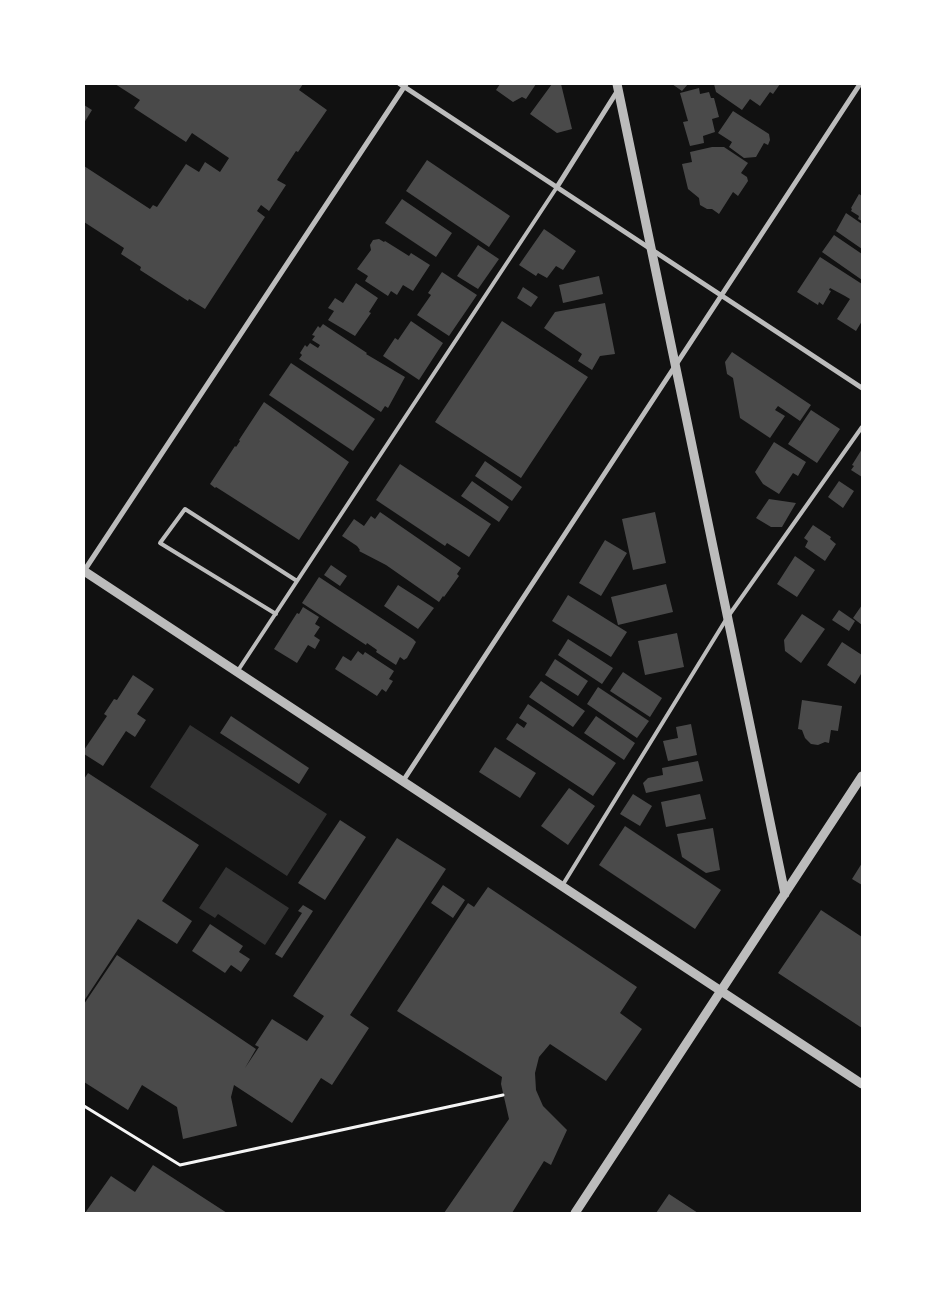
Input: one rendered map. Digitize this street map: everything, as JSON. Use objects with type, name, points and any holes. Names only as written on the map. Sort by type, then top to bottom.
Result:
[{"type":"street","points":[[403,781],[860,84]]},
{"type":"street","points":[[862,388],[403,85],[84,571],[862,1084]]},
{"type":"street","points":[[557,187],[619,86]]},
{"type":"street","points":[[619,86],[785,894]]},
{"type":"street","points":[[575,1213],[862,776]]},
{"type":"lane","points":[[237,672],[557,187]]},
{"type":"lane","points":[[562,886],[727,618],[862,426]]},
{"type":"lane","points":[[276,614],[160,542],[185,509],[297,581]]},
{"type":"path","points":[[84,1106],[180,1165],[503,1095]]},
{"type":"shaded area","points":[[190,725],[327,814],[287,876],[150,787]]},
{"type":"shaded area","points":[[226,867],[289,908],[265,945],[218,914],[215,918],[199,908]]},
{"type":"building","points":[[115,84],[303,84],[299,90],[327,110],[277,180],[286,185],[269,211],[261,205],[257,211],[265,217],[205,309],[189,299],[188,301],[140,270],[141,267],[121,254],[124,248],[84,222],[84,166],[150,209],[153,205],[157,207],[186,164],[199,172],[205,162],[220,172],[229,158],[192,133],[186,142],[134,108],[140,100]]},
{"type":"building","points":[[500,84],[536,84],[526,99],[522,97],[513,102],[496,90]]},
{"type":"building","points":[[552,84],[561,84],[572,129],[557,133],[530,114]]},
{"type":"building","points":[[672,84],[688,84],[682,91]]},
{"type":"building","points":[[714,84],[780,84],[773,94],[770,92],[760,106],[750,99],[742,110],[716,92]]},
{"type":"building","points":[[699,88],[700,94],[709,92],[711,98],[714,98],[719,117],[712,119],[715,132],[703,136],[704,143],[690,146],[683,122],[688,121],[680,93]]},
{"type":"building","points":[[84,105],[92,110],[84,123]]},
{"type":"building","points":[[733,111],[769,134],[770,140],[768,145],[764,143],[756,157],[744,158],[729,147],[732,142],[718,133]]},
{"type":"building","points":[[712,147],[724,147],[748,163],[741,173],[747,177],[748,181],[738,196],[733,192],[719,214],[712,209],[707,209],[700,205],[699,198],[688,189],[682,164],[692,162],[690,152]]},
{"type":"building","points":[[427,160],[510,216],[489,247],[406,191]]},
{"type":"building","points":[[859,194],[862,196],[862,221],[858,219],[859,216],[851,211]]},
{"type":"building","points":[[402,199],[452,233],[436,257],[385,223]]},
{"type":"building","points":[[846,213],[862,224],[862,249],[836,231]]},
{"type":"building","points":[[544,229],[576,251],[563,270],[556,266],[547,278],[538,273],[536,276],[519,265]]},
{"type":"building","points":[[834,235],[862,254],[862,280],[822,252]]},
{"type":"building","points":[[379,239],[409,256],[411,253],[430,265],[413,291],[403,285],[397,295],[391,291],[388,296],[365,281],[368,276],[357,269],[371,250],[370,245],[373,240]]},
{"type":"building","points":[[478,245],[499,259],[478,289],[457,276]]},
{"type":"building","points":[[820,257],[862,284],[862,321],[856,331],[837,319],[850,299],[830,288],[829,290],[831,291],[823,305],[819,302],[818,305],[797,292]]},
{"type":"building","points":[[442,272],[477,295],[449,336],[417,315],[431,295],[428,293]]},
{"type":"building","points":[[599,276],[603,294],[563,303],[559,285]]},
{"type":"building","points":[[356,283],[378,298],[369,312],[371,313],[355,336],[328,320],[334,311],[328,308],[335,298],[343,303]]},
{"type":"building","points":[[523,287],[538,297],[531,307],[517,298]]},
{"type":"building","points":[[605,303],[615,354],[600,356],[592,370],[578,361],[582,354],[544,328],[555,312]]},
{"type":"building","points":[[411,321],[443,343],[419,380],[383,356],[395,338],[398,340]]},
{"type":"building","points":[[502,321],[588,377],[521,478],[435,422]]},
{"type":"building","points":[[323,324],[366,354],[405,377],[388,408],[385,406],[381,412],[299,359],[305,345],[307,347],[310,343],[318,348],[320,345],[312,340],[315,336],[312,335],[318,326],[320,328]]},
{"type":"building","points":[[732,352],[811,405],[800,421],[778,406],[775,410],[785,416],[770,438],[740,418],[733,378],[727,374],[725,362]]},
{"type":"building","points":[[291,363],[375,419],[353,451],[269,395]]},
{"type":"building","points":[[264,402],[349,462],[299,540],[210,484]]},
{"type":"building","points":[[811,410],[840,429],[817,463],[788,444]]},
{"type":"building","points":[[774,442],[806,462],[798,476],[793,473],[779,494],[763,484],[755,472]]},
{"type":"building","points":[[862,449],[862,477],[851,470]]},
{"type":"building","points":[[485,461],[522,487],[512,501],[475,476]]},
{"type":"building","points":[[400,464],[491,524],[469,557],[447,543],[445,546],[376,500]]},
{"type":"building","points":[[472,481],[509,507],[499,522],[461,496]]},
{"type":"building","points":[[839,481],[854,491],[843,508],[828,497]]},
{"type":"building","points":[[769,499],[796,503],[782,527],[771,527],[756,518]]},
{"type":"building","points":[[380,512],[461,568],[457,574],[459,576],[439,602],[386,565],[359,551],[357,546],[342,536],[354,519],[364,526],[371,516],[375,519]]},
{"type":"building","points":[[655,512],[666,563],[633,570],[622,519]]},
{"type":"building","points":[[813,525],[831,537],[830,539],[836,544],[825,561],[805,547],[808,541],[804,538]]},
{"type":"building","points":[[605,540],[627,553],[601,596],[579,583]]},
{"type":"building","points":[[795,556],[815,570],[797,597],[777,584]]},
{"type":"building","points":[[331,565],[347,576],[340,586],[324,575]]},
{"type":"building","points":[[319,577],[413,639],[416,642],[407,658],[404,660],[400,657],[396,665],[376,652],[377,650],[367,643],[366,645],[302,603]]},
{"type":"building","points":[[666,584],[673,612],[618,625],[611,597]]},
{"type":"building","points":[[398,585],[434,608],[418,629],[384,606]]},
{"type":"building","points":[[568,595],[627,632],[611,657],[552,621]]},
{"type":"building","points":[[862,605],[862,625],[853,618]]},
{"type":"building","points":[[303,607],[319,617],[315,624],[320,627],[314,636],[320,640],[315,649],[308,645],[297,663],[274,649],[297,613],[299,614]]},
{"type":"building","points":[[839,610],[855,621],[849,631],[832,620]]},
{"type":"building","points":[[802,614],[825,629],[801,663],[785,651],[784,640]]},
{"type":"building","points":[[677,633],[684,667],[645,675],[638,641]]},
{"type":"building","points":[[568,639],[613,668],[602,684],[558,655]]},
{"type":"building","points":[[842,642],[862,655],[862,675],[855,684],[827,665]]},
{"type":"building","points":[[358,651],[363,655],[365,652],[394,671],[389,679],[393,681],[386,692],[382,689],[377,696],[335,669],[343,656],[351,661]]},
{"type":"building","points":[[555,659],[588,681],[578,696],[545,675]]},
{"type":"building","points":[[623,672],[662,698],[650,717],[610,691]]},
{"type":"building","points":[[133,675],[154,689],[137,714],[146,720],[135,737],[126,731],[103,766],[84,754],[84,750],[107,716],[104,714],[114,699],[117,700]]},
{"type":"building","points":[[541,681],[585,711],[573,727],[529,697]]},
{"type":"building","points":[[598,687],[649,721],[637,738],[587,704]]},
{"type":"building","points":[[802,700],[842,706],[838,731],[831,730],[829,743],[811,744],[805,738],[802,730],[798,729]]},
{"type":"building","points":[[528,704],[616,763],[593,796],[506,739],[517,723],[524,728],[527,723],[519,718]]},
{"type":"building","points":[[231,716],[309,768],[299,784],[220,733]]},
{"type":"building","points":[[596,716],[635,743],[624,760],[584,733]]},
{"type":"building","points":[[691,724],[697,755],[668,761],[663,741],[678,738],[676,727]]},
{"type":"building","points":[[495,747],[536,773],[520,798],[479,772]]},
{"type":"building","points":[[698,761],[703,781],[646,793],[643,783],[648,778],[663,775],[662,768]]},
{"type":"building","points":[[88,773],[199,845],[162,901],[192,921],[177,944],[138,919],[84,1001],[84,779]]},
{"type":"building","points":[[569,788],[595,806],[568,845],[541,826]]},
{"type":"building","points":[[633,794],[652,806],[640,826],[620,814]]},
{"type":"building","points":[[700,794],[706,819],[666,827],[661,802]]},
{"type":"building","points":[[340,820],[366,837],[325,900],[298,883]]},
{"type":"building","points":[[625,826],[721,890],[695,929],[599,865]]},
{"type":"building","points":[[713,828],[720,870],[706,873],[682,857],[677,834]]},
{"type":"building","points":[[397,838],[446,869],[350,1015],[369,1028],[332,1085],[321,1078],[292,1123],[234,1085],[231,1097],[237,1126],[183,1139],[177,1107],[142,1085],[128,1110],[84,1082],[84,1004],[117,955],[256,1049],[245,1068],[259,1047],[255,1045],[272,1019],[307,1041],[324,1016],[293,996]]},
{"type":"building","points":[[862,863],[862,885],[852,879]]},
{"type":"building","points":[[443,885],[465,900],[453,918],[431,903]]},
{"type":"building","points":[[488,887],[637,987],[620,1013],[642,1029],[606,1081],[550,1044],[539,1057],[535,1073],[536,1090],[543,1106],[567,1130],[551,1165],[544,1161],[512,1213],[444,1213],[509,1119],[501,1084],[502,1077],[397,1011],[468,903],[474,907]]},
{"type":"building","points":[[303,905],[313,911],[282,958],[275,954],[302,913],[298,911]]},
{"type":"building","points":[[821,910],[862,937],[862,1028],[778,973]]},
{"type":"building","points":[[210,924],[243,946],[239,952],[250,959],[241,972],[231,965],[225,973],[192,951]]},
{"type":"building","points":[[153,1165],[227,1213],[85,1213],[111,1176],[135,1192]]},
{"type":"building","points":[[669,1194],[698,1213],[656,1213]]}]
